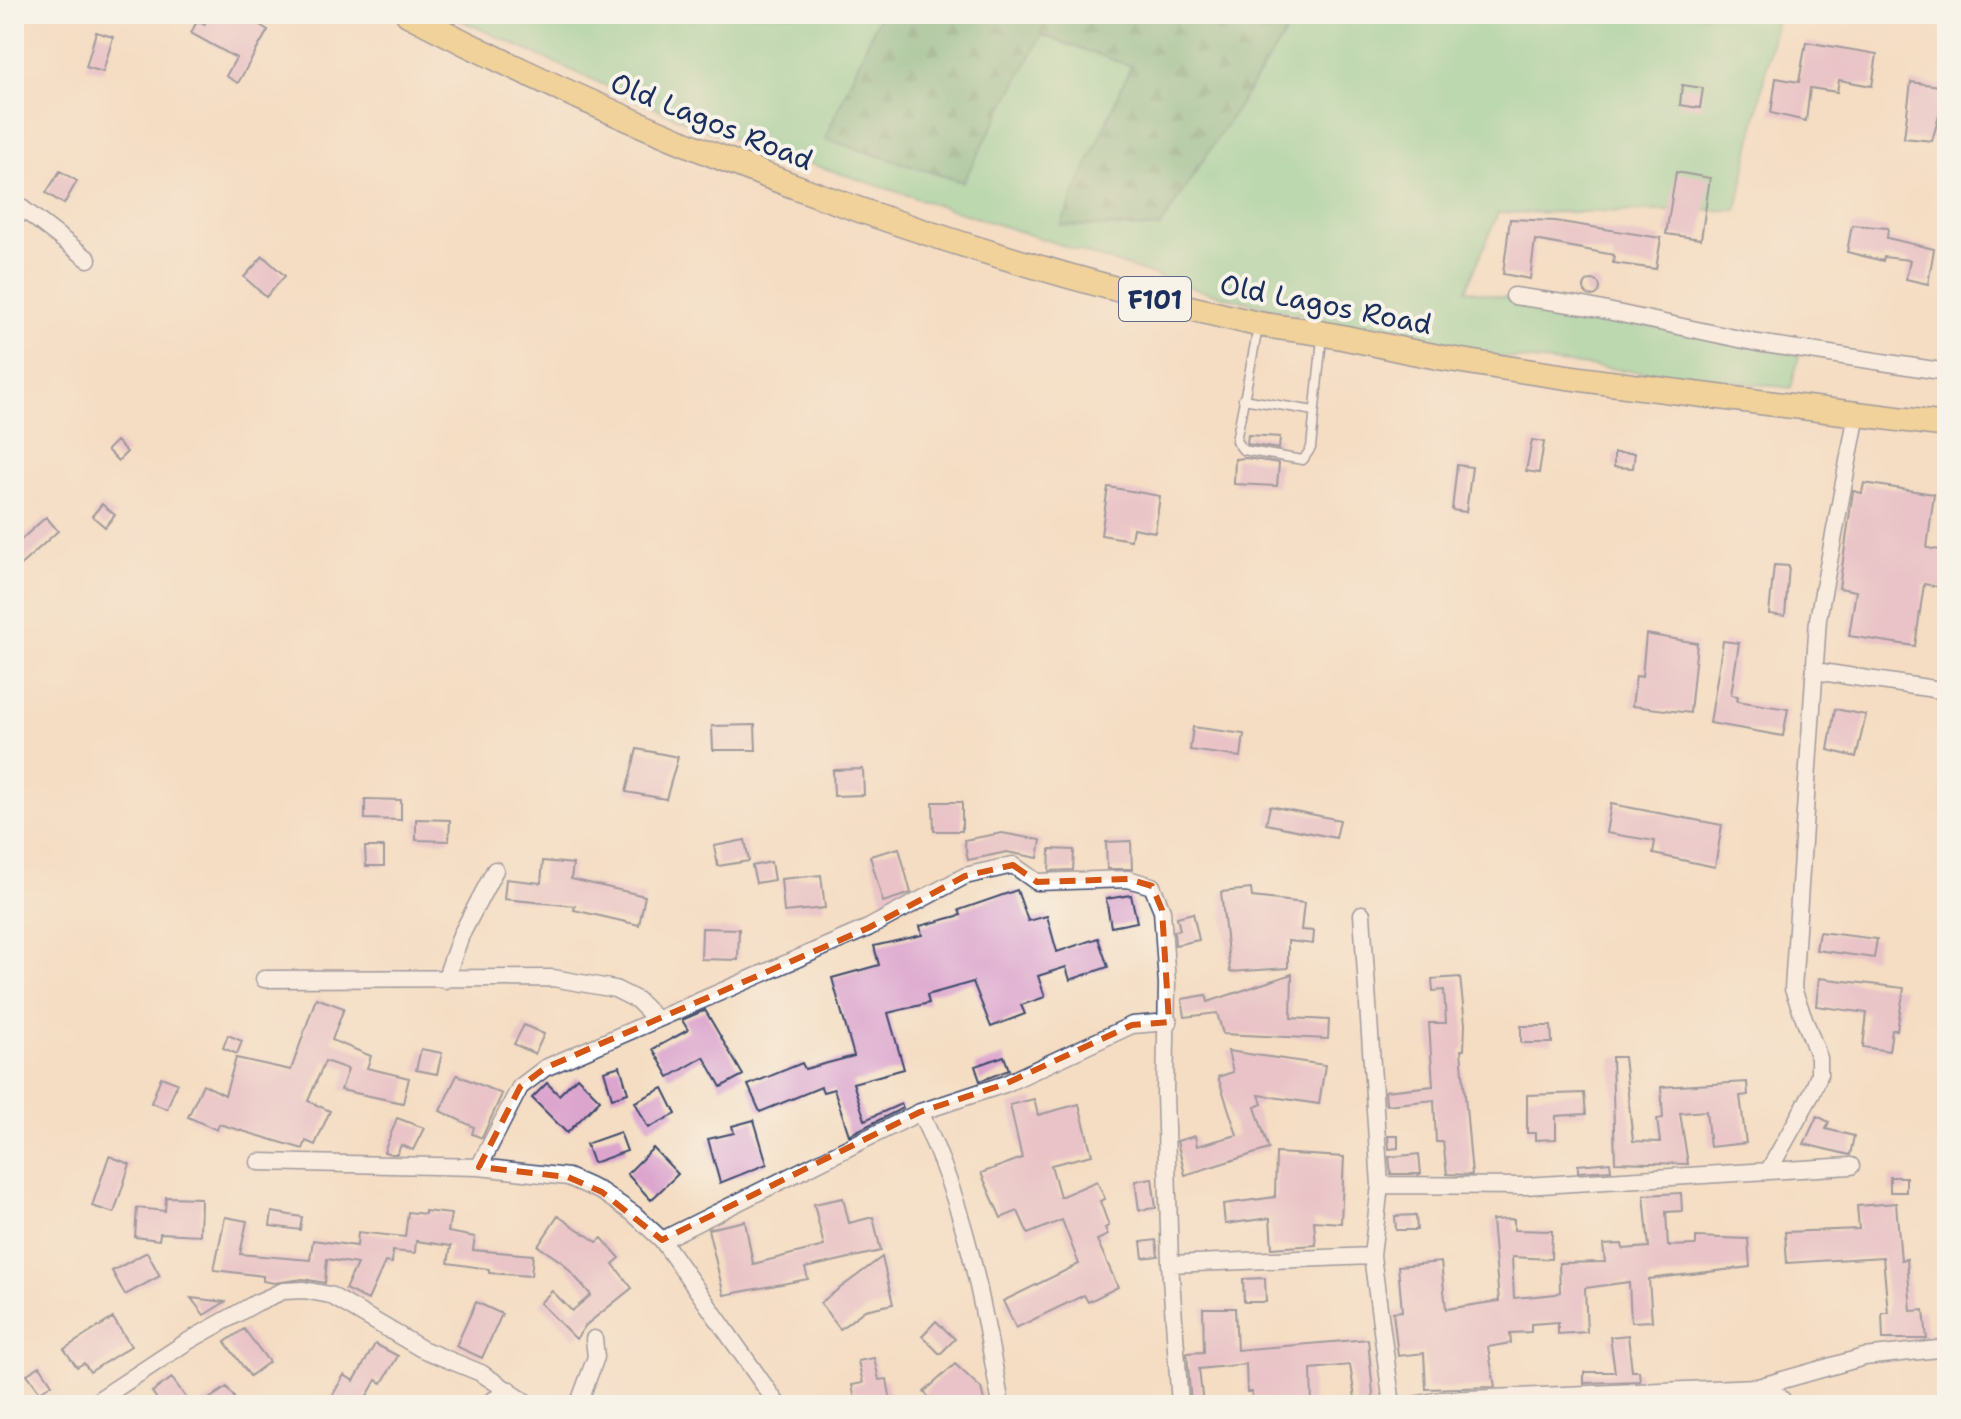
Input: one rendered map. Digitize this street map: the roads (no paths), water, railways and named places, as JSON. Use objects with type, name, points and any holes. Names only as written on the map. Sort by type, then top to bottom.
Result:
[{"type":"main road","name":"Old Lagos Road","points":[[408,14],[576,97],[723,161],[935,239],[1258,324],[1565,377],[1947,425]]},
{"type":"street","points":[[14,202],[88,259]]},
{"type":"street","points":[[1514,296],[1584,306],[1758,343],[1947,372]]},
{"type":"street","points":[[1769,1170],[1819,1075],[1819,1058],[1793,989],[1821,598],[1857,414]]},
{"type":"street","points":[[1815,671],[1947,691]]},
{"type":"street","points":[[479,1167],[520,1087],[545,1068],[868,928],[965,876],[1013,865],[1037,882],[1128,879],[1152,886],[1162,910],[1169,1022],[1165,1094],[1170,1264],[1180,1405]]},
{"type":"street","points":[[445,980],[461,935],[495,870]]},
{"type":"street","points":[[1362,914],[1380,1185],[1372,1256],[1392,1405]]},
{"type":"street","points":[[264,979],[553,978],[615,989],[637,1000],[656,1019]]},
{"type":"street","points":[[662,1240],[920,1112],[1005,1084],[1132,1025],[1169,1022]]},
{"type":"street","points":[[920,1112],[945,1163],[965,1222],[1001,1405]]},
{"type":"street","points":[[259,1162],[479,1167],[568,1177],[613,1199],[662,1240],[778,1405]]},
{"type":"street","points":[[1380,1185],[1525,1186],[1851,1166]]},
{"type":"street","points":[[1170,1264],[1372,1256]]},
{"type":"street","points":[[91,1405],[185,1343],[256,1303],[283,1291],[304,1290],[330,1295],[422,1349],[481,1373],[530,1405]]},
{"type":"street","points":[[578,1405],[596,1357],[594,1339]]},
{"type":"street","points":[[1413,1405],[1441,1400],[1758,1387],[1886,1353],[1947,1348]]},
{"type":"street","points":[[1786,1405],[1796,1376]]},
{"type":"street","points":[[1758,1387],[1775,1392],[1786,1405]]},
{"type":"street","points":[[485,1405],[510,1390]]},
{"type":"lane","points":[[1258,324],[1236,436],[1238,446],[1303,460],[1310,454],[1322,333]]},
{"type":"lane","points":[[1243,399],[1314,411]]}]
